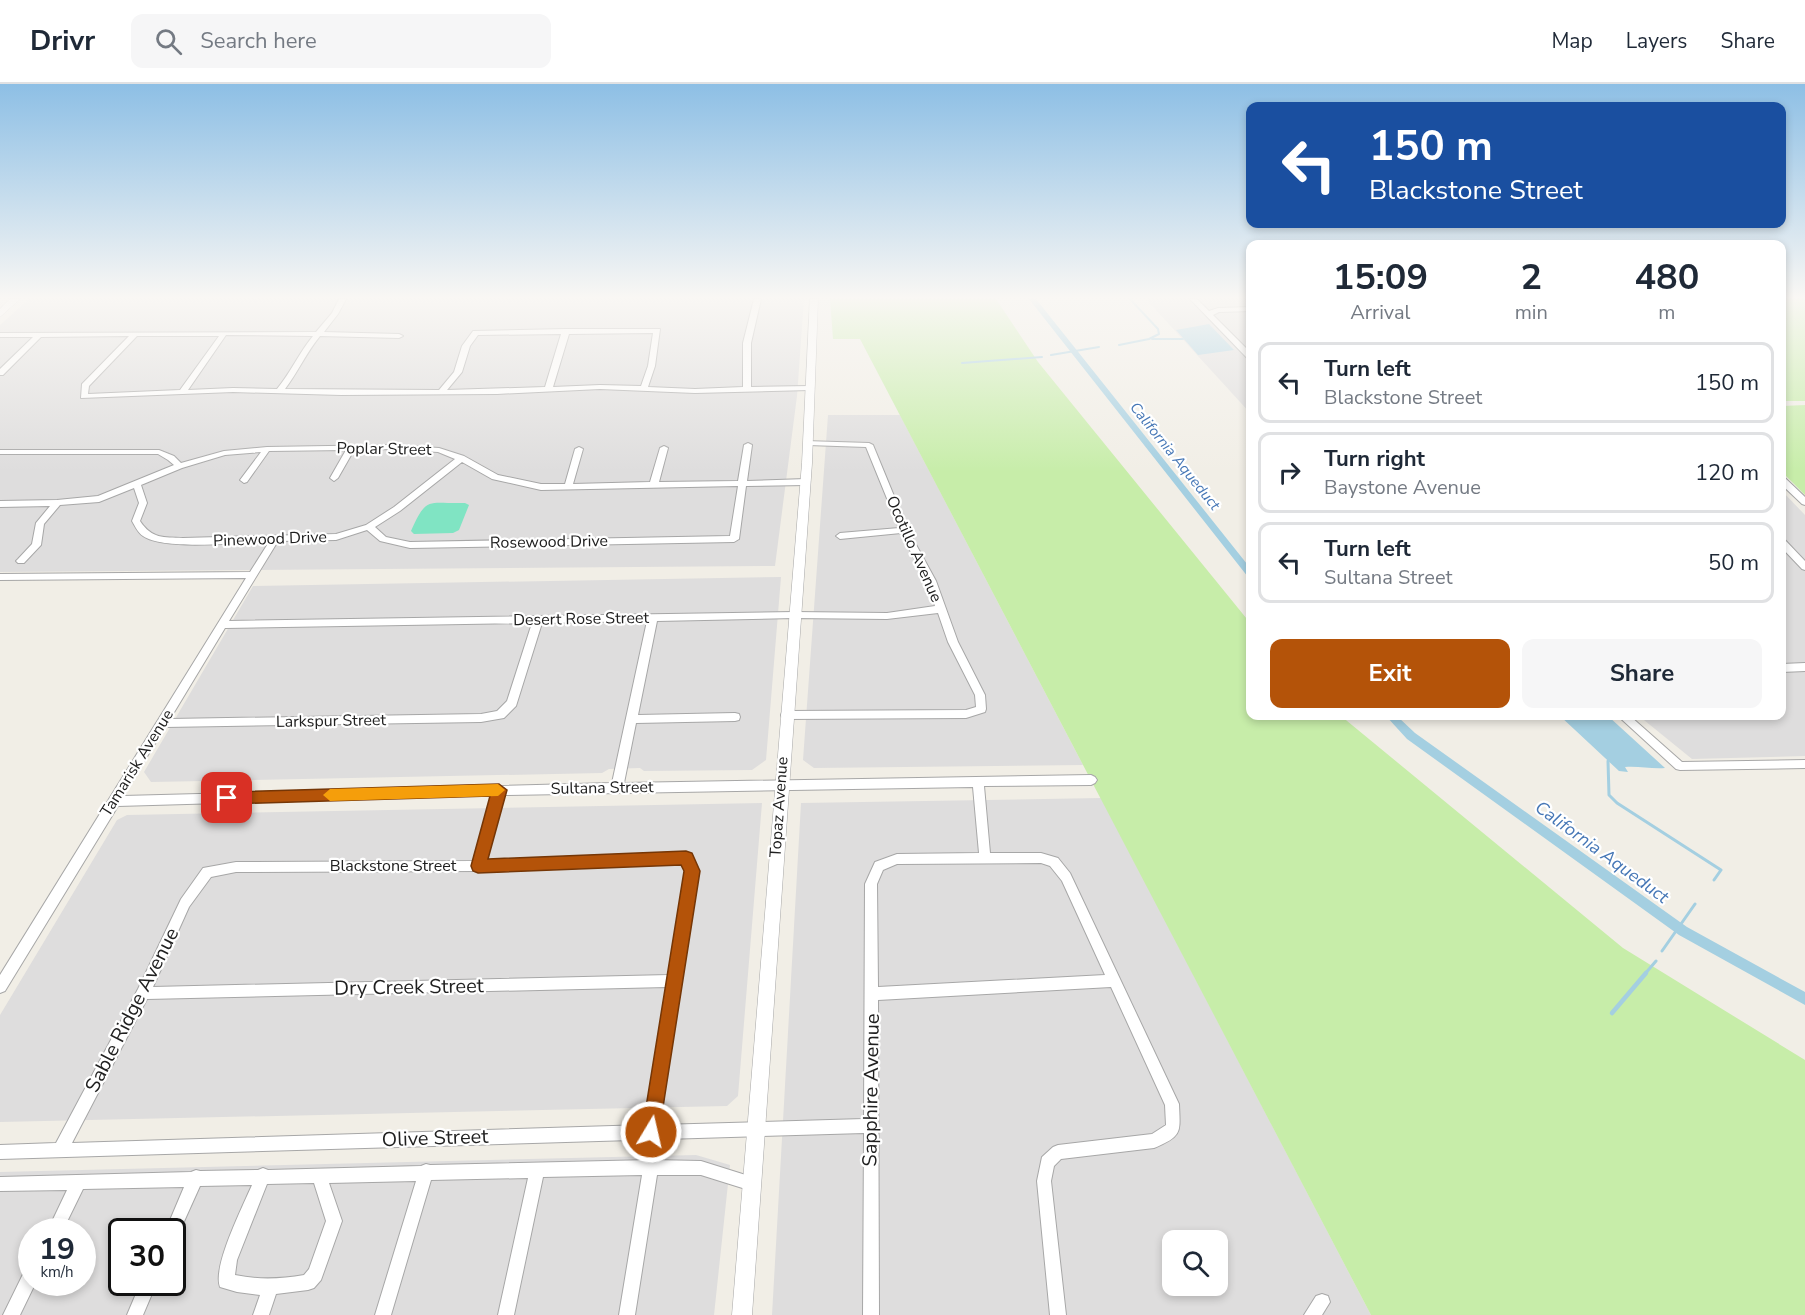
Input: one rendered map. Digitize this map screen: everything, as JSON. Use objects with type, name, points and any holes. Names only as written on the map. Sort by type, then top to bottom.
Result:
[{"type":"street","points":[[0,373],[17,356]]},
{"type":"street","points":[[113,356],[85,386],[84,396],[233,390],[497,392],[549,388],[644,388],[695,391],[810,388]]},
{"type":"street","points":[[182,393],[208,356]]},
{"type":"street","points":[[279,392],[295,371],[302,356]]},
{"type":"street","points":[[443,390],[458,372],[463,356]]},
{"type":"street","points":[[549,388],[558,356]]},
{"type":"street","points":[[644,388],[654,368],[653,356]]},
{"type":"street","points":[[747,356],[747,389]]},
{"type":"street","name":"Topaz Avenue","points":[[742,1315],[786,715],[806,482],[811,356]]},
{"type":"street","name":"Ocotillo Avenue","points":[[786,715],[966,714],[981,709],[980,695],[953,642],[931,581],[904,530],[869,445],[808,443]]},
{"type":"street","points":[[743,484],[748,445]]},
{"type":"street","points":[[334,478],[351,448]]},
{"type":"street","points":[[654,484],[664,448]]},
{"type":"street","points":[[244,480],[267,449]]},
{"type":"street","name":"Poplar Street","points":[[0,504],[57,503],[99,499],[178,466],[224,453],[267,449],[439,450],[461,458],[495,477],[541,487],[806,482]]},
{"type":"street","points":[[568,487],[579,449]]},
{"type":"street","points":[[0,452],[159,452],[171,458],[178,466]]},
{"type":"street","name":"Pinewood Drive","points":[[137,485],[144,502],[136,522],[144,533],[156,538],[183,541],[336,537],[369,527],[397,509],[461,458]]},
{"type":"street","name":"Rosewood Drive","points":[[369,527],[383,538],[410,545],[734,539],[743,484]]},
{"type":"street","points":[[1786,484],[1805,502]]},
{"type":"street","points":[[21,561],[36,545],[40,523],[57,503]]},
{"type":"street","points":[[840,536],[904,530]]},
{"type":"street","name":"Tamarisk Avenue","points":[[0,987],[275,539]]},
{"type":"street","points":[[1786,546],[1805,567]]},
{"type":"street","points":[[0,577],[253,575]]},
{"type":"street","name":"Desert Rose Street","points":[[222,625],[794,615],[887,616],[940,609]]},
{"type":"street","points":[[617,788],[653,618]]},
{"type":"street","name":"Larkspur Street","points":[[162,723],[481,718],[500,715],[512,703],[538,620]]},
{"type":"street","points":[[1786,668],[1805,667]]},
{"type":"street","points":[[632,719],[735,717]]},
{"type":"street","points":[[1628,720],[1680,766],[1805,764]]},
{"type":"street","name":"Sultana Street","points":[[114,801],[499,790],[1091,780]]},
{"type":"street","points":[[978,782],[985,859],[1041,858],[1054,862],[1066,877],[1172,1104],[1173,1129],[1154,1141],[1058,1152],[1047,1162],[1044,1180],[1058,1315]]},
{"type":"street","points":[[478,866],[499,790]]},
{"type":"street","name":"Blackstone Street","points":[[207,872],[236,867],[478,866],[686,858],[692,871],[674,981]]},
{"type":"street","name":"Sapphire Avenue","points":[[871,1315],[871,884],[879,866],[897,859],[985,859]]},
{"type":"street","name":"Sable Ridge Avenue","points":[[61,1149],[143,993],[185,903],[207,872]]},
{"type":"street","points":[[651,1132],[674,981]]},
{"type":"street","name":"Dry Creek Street","points":[[143,993],[674,981]]},
{"type":"street","points":[[872,994],[1114,981]]},
{"type":"street","name":"Olive Street","points":[[0,1152],[870,1126]]},
{"type":"street","points":[[627,1315],[651,1167]]},
{"type":"street","name":"Olive Street","points":[[0,1184],[263,1175],[651,1167],[701,1168],[752,1184]]},
{"type":"street","points":[[506,1315],[537,1170]]},
{"type":"street","points":[[383,1315],[426,1171]]},
{"type":"street","points":[[263,1175],[229,1260],[226,1281],[245,1287],[270,1288],[308,1282],[315,1274],[334,1221],[320,1175]]},
{"type":"street","points":[[178,1218],[196,1177]]},
{"type":"street","points":[[61,1218],[79,1182]]},
{"type":"street","points":[[261,1315],[270,1288]]},
{"type":"street","points":[[10,1315],[20,1296]]},
{"type":"street","points":[[135,1315],[143,1296]]},
{"type":"shaded area","points":[[0,356],[800,356],[797,396],[775,566],[0,572]]},
{"type":"shaded area","points":[[1198,356],[1246,356],[1246,409]]},
{"type":"shaded area","points":[[828,415],[900,415],[1083,765],[814,768],[803,760]]},
{"type":"shaded area","points":[[1786,495],[1805,515],[1805,756],[1692,759],[1644,720],[1786,720]]},
{"type":"shaded area","points":[[781,577],[766,760],[752,770],[644,771],[640,768],[609,769],[602,773],[151,782],[144,772],[253,586]]},
{"type":"shaded area","points":[[1101,798],[1371,1315],[772,1315],[801,803]]},
{"type":"shaded area","points":[[762,803],[738,1096],[727,1106],[0,1122],[0,1015],[117,820],[127,815]]},
{"type":"shaded area","points":[[696,1155],[730,1165],[714,1315],[0,1315],[0,1172]]},
{"type":"green space","points":[[869,356],[1034,356],[1246,618],[1246,720],[1346,720],[1623,948],[1805,1060],[1805,1315],[1371,1315]]},
{"type":"green space","points":[[1786,356],[1805,356],[1805,401],[1786,401]]},
{"type":"green space","points":[[1805,405],[1805,495],[1786,476],[1786,406]]},
{"type":"green space","points":[[465,503],[469,505],[459,530],[453,533],[414,534],[411,531],[421,512],[430,504]]},
{"type":"water","points":[[1564,720],[1612,720],[1665,768],[1625,767],[1628,772],[1619,771]]},
{"type":"waterway","name":"California Aqueduct","points":[[1078,356],[1246,569]]},
{"type":"waterway","points":[[962,363],[1042,357]]},
{"type":"waterway","name":"California Aqueduct","points":[[1395,720],[1411,736],[1683,931],[1805,999]]},
{"type":"waterway","points":[[1608,761],[1609,795],[1617,803],[1721,870],[1714,880]]},
{"type":"waterway","name":"California Aqueduct","points":[[1662,951],[1695,904]]},
{"type":"waterway","points":[[1644,975],[1656,961]]},
{"type":"waterway","points":[[1612,1013],[1646,973]]},
{"type":"slow traffic","points":[[330,795],[498,790]]},
{"type":"route","points":[[227,798],[499,790],[478,866],[686,858],[692,871],[651,1132]]}]
